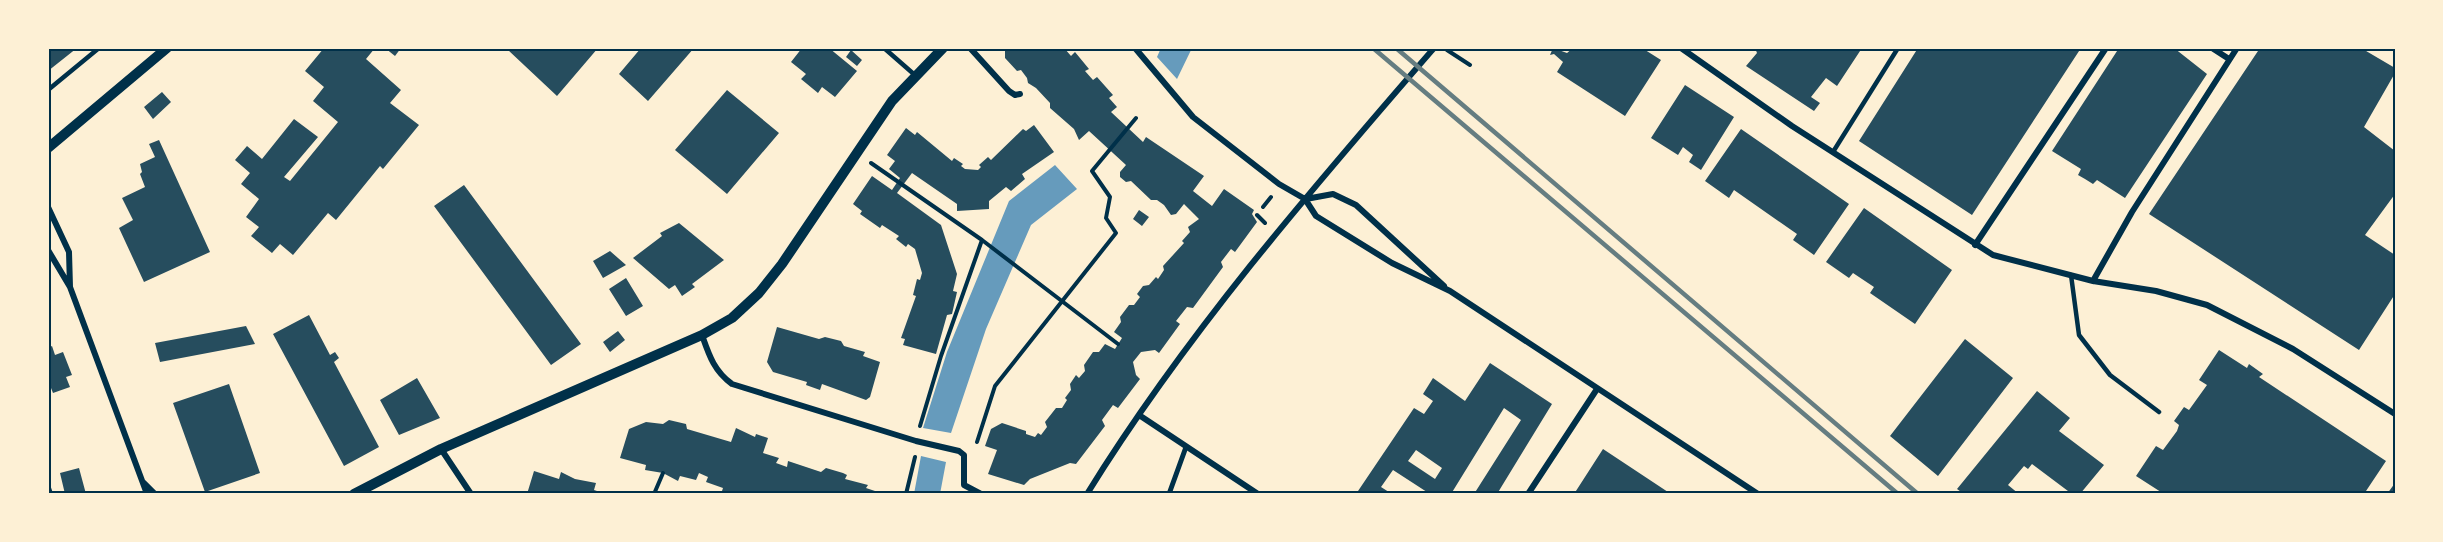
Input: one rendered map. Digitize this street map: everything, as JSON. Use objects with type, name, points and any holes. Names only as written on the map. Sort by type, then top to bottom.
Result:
[{"type":"street","points":[[48,148],[166,48]]},
{"type":"street","points":[[354,494],[441,449],[702,335],[732,318],[759,293],[782,264],[892,101],[943,48]]},
{"type":"street","points":[[970,48],[1009,91],[1015,95],[1020,94]]},
{"type":"street","points":[[1135,48],[1144,62],[1193,117],[1273,180],[1305,199],[1316,216],[1392,262],[1450,291],[1758,494]]},
{"type":"street","points":[[1087,494],[1177,362],[1305,199],[1434,48]]},
{"type":"street","points":[[1680,48],[1833,152],[1993,255],[2093,281],[2156,291],[2207,305],[2293,349],[2395,414]]},
{"type":"street","points":[[1975,245],[2106,48]]},
{"type":"street","points":[[2212,48],[2229,59]]},
{"type":"street","points":[[2093,281],[2132,212],[2237,48]]},
{"type":"street","points":[[1305,199],[1333,195],[1356,205],[1450,291]]},
{"type":"street","points":[[48,207],[69,252],[70,287]]},
{"type":"street","points":[[48,250],[70,287],[147,494]]},
{"type":"street","points":[[702,335],[720,376],[732,384],[916,441],[959,451],[964,455],[964,485],[981,494]]},
{"type":"street","points":[[1528,494],[1597,389]]},
{"type":"street","points":[[1139,415],[1258,494]]},
{"type":"street","points":[[1169,494],[1186,447]]},
{"type":"street","points":[[441,449],[471,494]]},
{"type":"street","points":[[144,483],[155,494]]},
{"type":"street","points":[[48,488],[50,494]]},
{"type":"lane","points":[[48,90],[99,48]]},
{"type":"lane","points":[[884,48],[916,76]]},
{"type":"lane","points":[[1833,152],[1898,48]]},
{"type":"lane","points":[[2071,275],[2079,335],[2110,375],[2159,412]]},
{"type":"path","points":[[1443,48],[1470,65]]},
{"type":"path","points":[[977,442],[995,386],[1060,299],[1116,233],[1106,218],[1110,197],[1092,171],[1136,118]]},
{"type":"path","points":[[867,160],[1018,265],[1119,344]]},
{"type":"path","points":[[906,494],[916,441],[941,356],[982,240]]},
{"type":"path","points":[[654,494],[663,473]]},
{"type":"water","points":[[1161,48],[1192,48],[1177,79],[1157,57]]},
{"type":"water","points":[[1055,165],[1077,189],[1031,225],[986,329],[951,433],[923,428],[947,352],[1009,201]]},
{"type":"water","points":[[921,456],[946,462],[940,494],[914,494]]},
{"type":"building","points":[[48,48],[77,48],[48,71]]},
{"type":"building","points":[[324,48],[375,48],[366,59],[401,90],[390,103],[419,125],[383,169],[380,166],[336,220],[328,213],[293,255],[280,244],[272,253],[251,236],[259,227],[246,217],[259,199],[241,184],[250,173],[235,160],[247,146],[262,159],[294,119],[318,137],[284,177],[290,181],[338,122],[313,101],[324,87],[305,71]]},
{"type":"building","points":[[385,48],[401,48],[395,56]]},
{"type":"building","points":[[506,48],[598,48],[557,96]]},
{"type":"building","points":[[641,48],[694,48],[648,101],[619,74]]},
{"type":"building","points":[[802,48],[829,48],[857,71],[835,97],[822,87],[818,93],[801,79],[806,74],[791,62]]},
{"type":"building","points":[[1010,48],[1060,48],[1065,49],[1071,56],[1075,52],[1089,69],[1085,71],[1093,80],[1097,77],[1113,95],[1109,98],[1117,107],[1111,112],[1143,142],[1146,137],[1204,176],[1193,191],[1212,206],[1224,189],[1254,210],[1252,214],[1257,222],[1235,252],[1231,249],[1221,262],[1223,267],[1193,308],[1187,307],[1176,321],[1180,324],[1159,353],[1155,350],[1141,352],[1133,362],[1136,375],[1140,379],[1118,408],[1113,405],[1102,420],[1105,426],[1076,464],[1070,463],[1030,479],[1024,485],[988,474],[997,450],[985,446],[991,429],[1002,423],[1026,431],[1026,434],[1035,437],[1038,433],[1041,435],[1047,427],[1045,422],[1056,408],[1062,408],[1071,390],[1070,384],[1076,375],[1079,378],[1085,371],[1084,365],[1093,352],[1099,352],[1105,344],[1115,349],[1122,338],[1114,332],[1121,322],[1120,317],[1129,305],[1134,305],[1140,297],[1137,294],[1143,286],[1149,285],[1156,277],[1158,279],[1164,270],[1163,266],[1184,243],[1182,241],[1190,232],[1188,227],[1199,219],[1184,204],[1176,214],[1171,215],[1164,205],[1157,200],[1151,200],[1131,181],[1126,182],[1120,177],[1120,172],[1126,165],[1089,131],[1079,140],[1074,129],[1050,108],[1050,103],[1028,83],[1021,70],[1017,71],[1005,58],[1005,51]]},
{"type":"building","points":[[1553,48],[1567,53],[1573,48],[1642,48],[1661,60],[1625,116],[1557,72],[1563,62],[1554,54],[1550,55]]},
{"type":"building","points":[[1755,48],[1862,48],[1837,86],[1826,78],[1811,97],[1820,103],[1814,111],[1746,66],[1757,53]]},
{"type":"building","points":[[1918,48],[2081,48],[1972,215],[1859,141]]},
{"type":"building","points":[[2119,48],[2174,48],[2207,74],[2125,198],[2097,180],[2093,184],[2078,175],[2081,169],[2052,151]]},
{"type":"building","points":[[2260,48],[2361,48],[2395,68],[2395,73],[2364,127],[2395,151],[2395,194],[2365,235],[2395,255],[2395,294],[2359,350],[2149,214]]},
{"type":"building","points":[[851,50],[862,60],[857,66],[846,57]]},
{"type":"building","points":[[1685,85],[1734,117],[1701,170],[1689,162],[1693,155],[1683,147],[1678,155],[1651,138]]},
{"type":"building","points":[[727,90],[779,133],[727,194],[675,150]]},
{"type":"building","points":[[162,92],[171,102],[153,119],[144,107]]},
{"type":"building","points":[[1034,125],[1054,152],[1022,174],[1025,179],[1011,191],[1006,187],[989,201],[989,209],[957,211],[957,204],[912,173],[897,193],[941,225],[957,274],[953,291],[957,292],[952,314],[947,315],[936,354],[903,345],[905,339],[901,338],[916,296],[913,295],[917,279],[920,280],[922,273],[915,249],[908,244],[906,247],[896,239],[899,236],[882,225],[880,228],[860,214],[862,211],[853,204],[872,176],[892,190],[900,178],[889,169],[895,161],[887,155],[906,128],[915,135],[917,132],[952,161],[954,158],[963,164],[961,166],[965,169],[978,170],[981,167],[979,165],[988,157],[991,160],[1023,129],[1026,131]]},
{"type":"building","points":[[1741,129],[1849,204],[1814,255],[1793,240],[1797,234],[1734,190],[1729,198],[1705,181]]},
{"type":"building","points":[[159,140],[210,252],[144,282],[119,228],[133,220],[122,198],[145,187],[140,174],[142,172],[140,164],[155,157],[149,144]]},
{"type":"building","points":[[464,185],[581,344],[551,365],[434,206]]},
{"type":"building","points":[[1864,208],[1952,270],[1915,324],[1870,293],[1874,287],[1853,273],[1849,278],[1826,262]]},
{"type":"building","points":[[1139,210],[1149,217],[1142,226],[1133,219]]},
{"type":"building","points":[[679,223],[724,260],[692,284],[695,287],[682,296],[675,285],[669,289],[633,258],[662,236],[660,233]]},
{"type":"building","points":[[610,251],[626,265],[603,278],[593,261]]},
{"type":"building","points":[[626,278],[643,306],[626,316],[609,289]]},
{"type":"building","points":[[309,315],[330,355],[335,352],[339,358],[334,362],[379,447],[344,466],[273,334]]},
{"type":"building","points":[[246,326],[255,344],[160,362],[155,343]]},
{"type":"building","points":[[777,327],[819,339],[825,337],[841,341],[844,346],[865,352],[863,356],[880,362],[870,397],[866,400],[822,384],[820,390],[806,385],[807,382],[773,372],[767,362]]},
{"type":"building","points":[[618,331],[625,340],[610,352],[603,342]]},
{"type":"building","points":[[1965,339],[2013,378],[1938,476],[1890,436]]},
{"type":"building","points":[[52,346],[55,355],[63,352],[72,375],[66,377],[70,387],[53,393],[51,388],[48,389],[48,348]]},
{"type":"building","points":[[2219,350],[2247,368],[2249,364],[2263,374],[2259,377],[2386,461],[2364,494],[2164,494],[2136,476],[2156,446],[2163,450],[2177,431],[2179,425],[2174,421],[2184,407],[2189,410],[2207,385],[2199,380]]},
{"type":"building","points":[[1490,363],[1552,404],[1497,494],[1474,494],[1521,420],[1504,408],[1451,494],[1430,494],[1393,470],[1381,487],[1392,494],[1356,494],[1414,408],[1424,414],[1433,401],[1423,394],[1433,378],[1465,401]],"holes":[[[1416,450],[1442,468],[1435,479],[1408,461]]]},
{"type":"building","points":[[417,378],[440,418],[399,435],[380,400]]},
{"type":"building","points":[[229,384],[260,473],[205,492],[173,403]]},
{"type":"building","points":[[2037,391],[2070,418],[2059,431],[2104,465],[2080,494],[2072,494],[2032,464],[2028,469],[2024,466],[2008,485],[2019,494],[1964,494],[1957,489]]},
{"type":"building","points":[[669,420],[686,424],[687,429],[731,442],[736,428],[755,437],[756,434],[768,438],[763,453],[779,458],[776,463],[787,467],[788,461],[821,472],[826,468],[843,473],[847,475],[845,479],[868,485],[866,488],[878,492],[721,494],[723,488],[706,482],[708,477],[699,473],[696,480],[680,476],[678,481],[663,473],[645,470],[646,465],[620,458],[629,429],[646,422],[663,424]]},
{"type":"building","points":[[1603,449],[1671,494],[1574,494]]},
{"type":"building","points":[[79,468],[86,494],[65,494],[60,473]]},
{"type":"building","points":[[534,471],[559,479],[561,472],[575,479],[596,483],[594,490],[606,494],[527,494]]},
{"type":"building","points":[[2395,483],[2395,494],[2387,494]]},
{"type":"railway","points":[[1373,48],[1898,494]]},
{"type":"railway","points":[[1396,48],[1918,494]]}]
